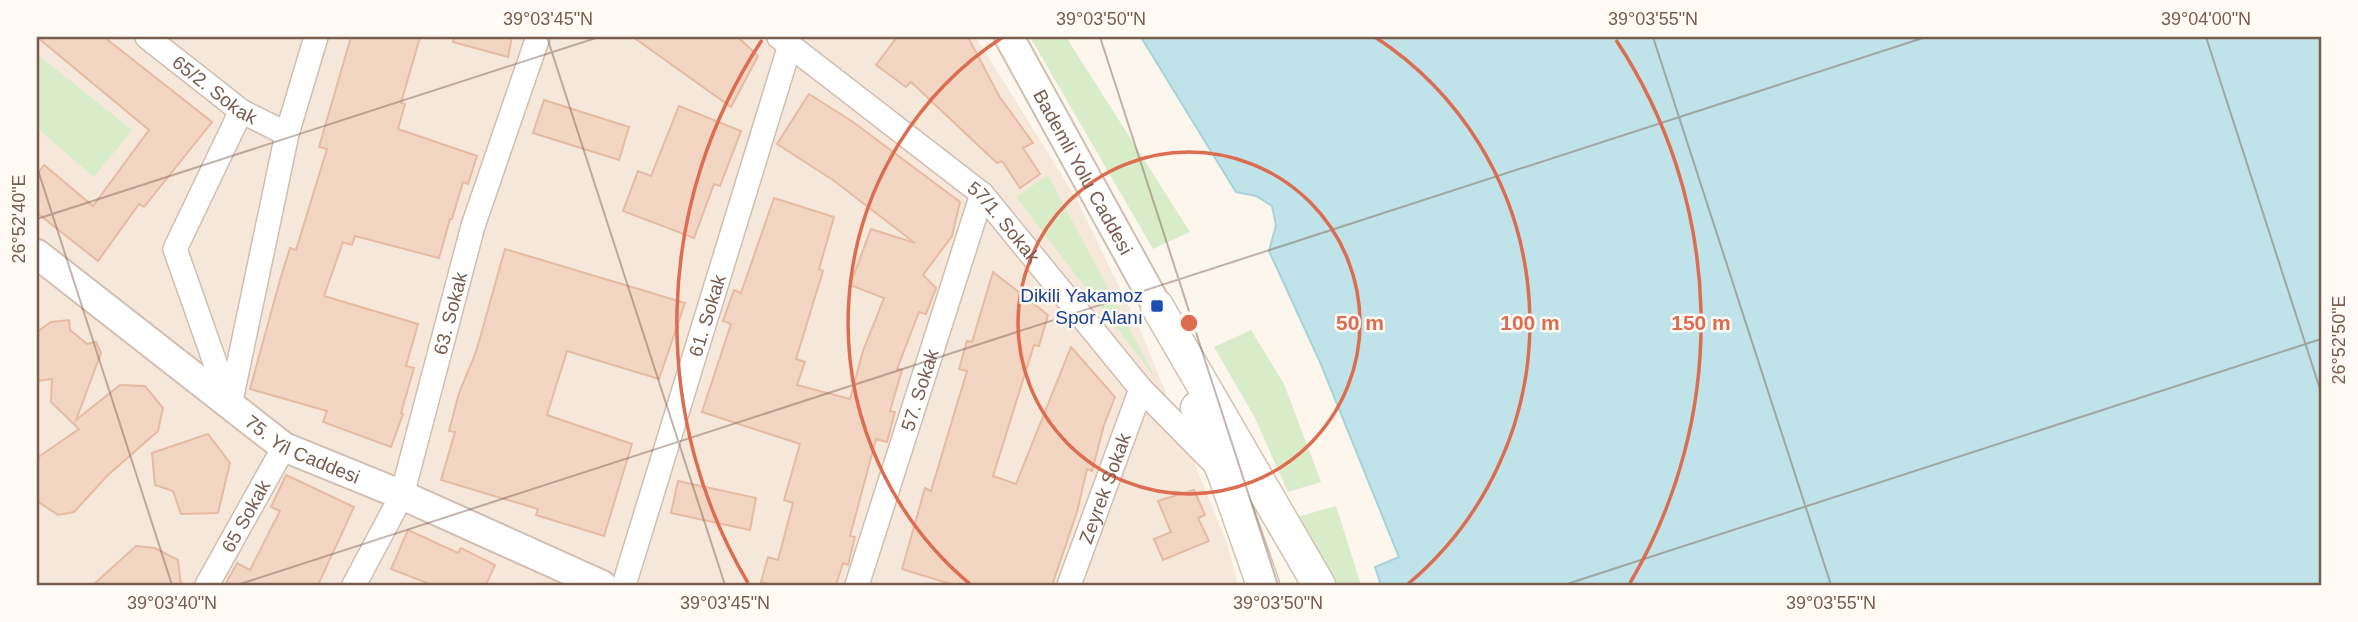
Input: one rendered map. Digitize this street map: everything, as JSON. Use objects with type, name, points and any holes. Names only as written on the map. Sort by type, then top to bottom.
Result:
[{"type":"main road","points":[[1157,306],[1224,474],[1263,585]]},
{"type":"main road","points":[[1157,306],[1320,585]]},
{"type":"street","name":"65/2. Sokak","points":[[148,37],[241,111],[287,134]]},
{"type":"street","points":[[230,405],[287,134],[316,37]]},
{"type":"street","name":"63. Sokak","points":[[354,585],[402,495],[473,226],[538,37]]},
{"type":"street","name":"Bademli Yolu Caddesi","points":[[1009,37],[1157,306]]},
{"type":"street","name":"57/1. Sokak","points":[[785,41],[982,194],[1141,389],[1224,474]]},
{"type":"street","name":"61. Sokak","points":[[624,585],[785,41]]},
{"type":"street","points":[[230,405],[175,249],[241,111]]},
{"type":"street","name":"57. Sokak","points":[[857,585],[982,194]]},
{"type":"street","name":"75. Yil Caddesi","points":[[37,254],[284,447],[402,495],[602,585]]},
{"type":"street","name":"Zeyrek Sokak","points":[[1069,585],[1141,389]]},
{"type":"street","name":"65 Sokak","points":[[206,585],[284,447]]},
{"type":"shaded area","points":[[37,37],[976,37],[1077,200],[1141,332],[1228,546],[1238,585],[37,585]]},
{"type":"green space","points":[[1030,37],[1066,37],[1190,232],[1153,249]]},
{"type":"green space","points":[[37,54],[132,130],[94,177],[37,128]]},
{"type":"green space","points":[[1048,175],[1156,379],[1016,197]]},
{"type":"green space","points":[[1251,330],[1284,384],[1321,482],[1288,492],[1255,418],[1214,347]]},
{"type":"green space","points":[[1336,506],[1361,585],[1332,585],[1297,517]]},
{"type":"water","points":[[1141,37],[2321,37],[2321,585],[1381,585],[1375,567],[1399,557],[1320,362],[1269,251],[1276,225],[1272,206],[1256,196],[1236,192]]},
{"type":"building","points":[[37,37],[104,37],[212,122],[144,207],[139,204],[98,261],[37,213],[37,174],[44,165],[93,206],[149,130]]},
{"type":"building","points":[[351,37],[420,37],[401,103],[405,104],[398,129],[477,156],[468,184],[463,182],[439,258],[355,236],[352,245],[343,242],[324,296],[418,324],[406,366],[414,368],[401,413],[403,414],[391,447],[323,422],[327,411],[250,389],[290,248],[296,250],[327,149],[319,147]]},
{"type":"building","points":[[454,37],[512,37],[508,57],[453,42]]},
{"type":"building","points":[[633,37],[738,37],[758,56],[731,107]]},
{"type":"building","points":[[897,37],[968,37],[999,96],[1033,143],[1023,148],[1040,174],[1020,188],[1002,161],[997,163],[911,82],[906,87],[876,65]]},
{"type":"building","points":[[809,94],[853,122],[960,202],[952,236],[923,275],[936,288],[926,314],[919,312],[897,369],[902,370],[890,411],[895,412],[887,442],[876,439],[850,536],[855,537],[848,565],[843,563],[836,585],[771,585],[761,582],[768,557],[778,560],[793,503],[784,500],[800,444],[702,412],[731,324],[723,321],[734,290],[741,293],[774,198],[834,217],[819,269],[823,271],[796,359],[805,362],[797,385],[850,399],[863,351],[884,298],[850,285],[871,229],[915,243],[833,180],[777,144]]},
{"type":"building","points":[[544,100],[629,127],[619,160],[533,133]]},
{"type":"building","points":[[679,106],[741,131],[720,186],[714,184],[694,238],[623,211],[638,171],[651,176]]},
{"type":"building","points":[[505,249],[685,303],[659,379],[567,351],[547,415],[632,444],[604,536],[536,515],[538,509],[441,480],[455,432],[449,431],[459,393],[476,352]]},
{"type":"building","points":[[993,272],[1048,315],[1039,346],[1034,345],[993,476],[1016,484],[1071,347],[1115,397],[1104,425],[1092,471],[1087,469],[1077,512],[1052,585],[954,585],[902,569],[925,488],[931,491],[967,371],[959,369],[967,341],[972,342]]},
{"type":"building","points":[[69,320],[70,330],[87,344],[96,342],[101,353],[76,420],[120,385],[145,386],[163,408],[158,431],[108,475],[74,512],[58,515],[37,501],[37,458],[79,429],[51,402],[52,379],[37,381],[37,332],[51,322]]},
{"type":"building","points":[[208,434],[230,463],[218,513],[181,514],[173,491],[155,485],[152,453]]},
{"type":"building","points":[[286,475],[354,507],[318,585],[225,585],[237,563],[250,570],[280,511],[271,507]]},
{"type":"building","points":[[678,481],[756,498],[750,530],[671,513]]},
{"type":"building","points":[[1194,490],[1205,515],[1198,518],[1209,541],[1163,560],[1154,539],[1171,532],[1158,501]]},
{"type":"building","points":[[408,530],[458,553],[461,548],[495,565],[486,585],[432,585],[391,569]]},
{"type":"building","points":[[136,546],[155,548],[178,560],[181,585],[93,585]]},
{"type":"place","name":"Dikili Yakamoz Spor Alanı","points":[[1157,306]]}]
